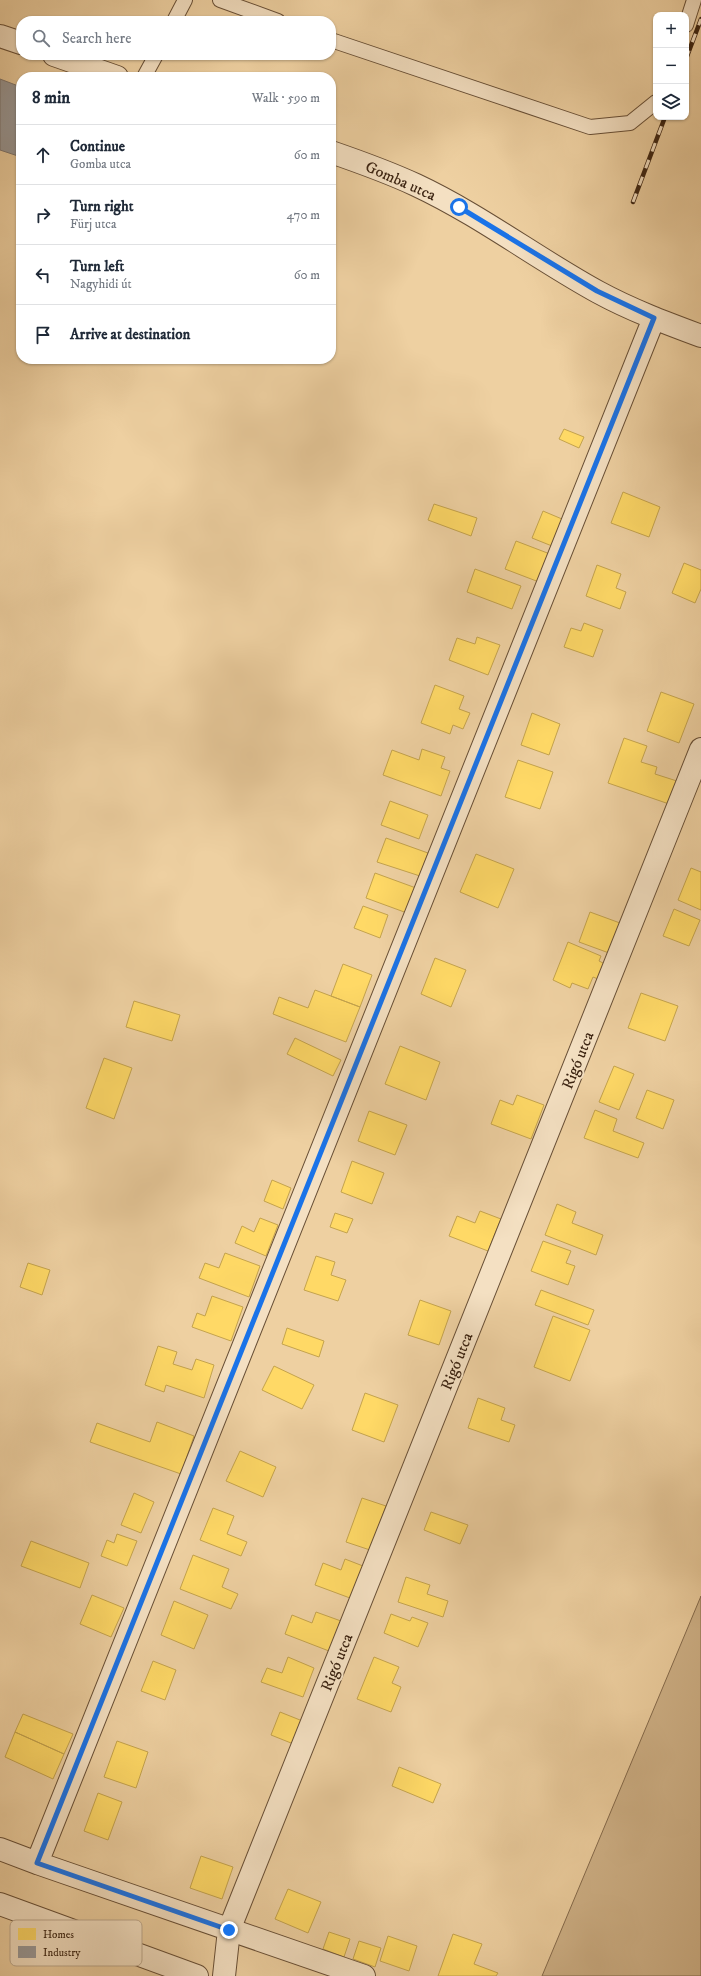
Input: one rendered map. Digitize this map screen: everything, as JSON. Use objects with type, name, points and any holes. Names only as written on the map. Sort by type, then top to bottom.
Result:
[{"type":"street","points":[[0,36],[16,41]]},
{"type":"street","points":[[68,60],[103,72]]},
{"type":"street","name":"Gomba utca","points":[[336,154],[381,170],[416,185],[459,207],[597,291],[654,318],[701,336]]},
{"type":"street","points":[[37,1863],[654,318]]},
{"type":"street","name":"Rigó utca","points":[[224,1976],[229,1930],[701,749]]},
{"type":"street","points":[[0,1849],[364,1976]]},
{"type":"street","points":[[0,1904],[44,1920]]},
{"type":"street","points":[[142,1956],[197,1976]]},
{"type":"lane","points":[[177,16],[185,0]]},
{"type":"lane","points":[[220,0],[264,16]]},
{"type":"lane","points":[[689,16],[694,0]]},
{"type":"lane","points":[[336,42],[590,127],[630,123],[653,104]]},
{"type":"lane","points":[[147,72],[153,60]]},
{"type":"shaded area","points":[[701,1596],[701,1976],[542,1976]]},
{"type":"building: Homes","points":[[564,429],[584,437],[579,448],[559,439]]},
{"type":"building: Homes","points":[[623,492],[660,507],[649,537],[611,523]]},
{"type":"building: Homes","points":[[434,504],[477,518],[471,536],[428,520]]},
{"type":"building: Homes","points":[[543,511],[562,519],[552,546],[532,538]]},
{"type":"building: Homes","points":[[516,541],[550,554],[539,582],[505,569]]},
{"type":"building: Homes","points":[[684,563],[701,570],[701,589],[695,603],[672,593]]},
{"type":"building: Homes","points":[[597,565],[621,574],[616,588],[626,592],[620,609],[586,596]]},
{"type":"building: Homes","points":[[475,569],[521,586],[512,609],[467,592]]},
{"type":"building: Homes","points":[[584,623],[603,630],[593,657],[564,647],[571,628],[581,631]]},
{"type":"building: Homes","points":[[477,637],[500,645],[488,675],[449,660],[457,638],[475,644]]},
{"type":"building: Homes","points":[[435,685],[464,696],[459,709],[470,713],[463,729],[453,725],[450,734],[421,723]]},
{"type":"building: Homes","points":[[661,692],[694,704],[679,743],[647,731]]},
{"type":"building: Homes","points":[[532,713],[560,724],[549,755],[521,745]]},
{"type":"building: Homes","points":[[624,738],[647,746],[641,762],[657,767],[655,774],[680,782],[672,805],[608,783]]},
{"type":"building: Homes","points":[[422,749],[445,757],[441,768],[450,771],[441,796],[383,775],[392,750],[419,760]]},
{"type":"building: Homes","points":[[518,760],[553,772],[540,809],[505,797]]},
{"type":"building: Homes","points":[[390,801],[428,815],[419,839],[381,825]]},
{"type":"building: Homes","points":[[386,838],[428,853],[420,876],[377,862]]},
{"type":"building: Homes","points":[[476,854],[514,869],[498,908],[460,892]]},
{"type":"building: Homes","points":[[691,868],[701,872],[701,910],[678,900]]},
{"type":"building: Homes","points":[[375,873],[416,888],[407,913],[366,898]]},
{"type":"building: Homes","points":[[363,906],[388,915],[380,938],[354,928]]},
{"type":"building: Homes","points":[[674,909],[700,920],[689,946],[663,936]]},
{"type":"building: Homes","points":[[590,912],[620,923],[609,953],[579,942]]},
{"type":"building: Homes","points":[[568,942],[601,956],[599,961],[605,964],[598,979],[593,977],[588,989],[572,983],[570,988],[553,980]]},
{"type":"building: Homes","points":[[435,958],[466,970],[451,1007],[421,994]]},
{"type":"building: Homes","points":[[343,964],[372,975],[360,1007],[331,996]]},
{"type":"building: Homes","points":[[315,990],[360,1007],[346,1042],[273,1014],[279,997],[308,1008]]},
{"type":"building: Homes","points":[[641,993],[678,1006],[665,1041],[628,1028]]},
{"type":"building: Homes","points":[[134,1001],[180,1015],[172,1041],[126,1027]]},
{"type":"building: Homes","points":[[295,1038],[341,1060],[333,1076],[287,1054]]},
{"type":"building: Homes","points":[[400,1046],[440,1062],[426,1100],[385,1084]]},
{"type":"building: Homes","points":[[104,1058],[132,1068],[114,1119],[86,1108]]},
{"type":"building: Homes","points":[[614,1066],[634,1074],[619,1110],[599,1102]]},
{"type":"building: Homes","points":[[647,1090],[674,1100],[663,1129],[636,1118]]},
{"type":"building: Homes","points":[[517,1095],[544,1105],[531,1139],[491,1124],[500,1100],[513,1105]]},
{"type":"building: Homes","points":[[595,1110],[617,1119],[613,1131],[644,1143],[638,1158],[584,1138]]},
{"type":"building: Homes","points":[[369,1111],[407,1125],[395,1155],[358,1141]]},
{"type":"building: Homes","points":[[352,1161],[384,1173],[372,1204],[341,1192]]},
{"type":"building: Homes","points":[[272,1180],[291,1188],[283,1209],[264,1201]]},
{"type":"building: Homes","points":[[557,1204],[576,1212],[572,1223],[603,1235],[596,1255],[545,1235]]},
{"type":"building: Homes","points":[[480,1211],[501,1219],[488,1251],[449,1236],[457,1216],[475,1223]]},
{"type":"building: Homes","points":[[335,1213],[353,1219],[347,1233],[330,1227]]},
{"type":"building: Homes","points":[[260,1218],[278,1225],[266,1256],[235,1243],[242,1226],[254,1232]]},
{"type":"building: Homes","points":[[543,1241],[571,1251],[566,1263],[575,1266],[568,1285],[531,1271]]},
{"type":"building: Homes","points":[[225,1253],[260,1266],[249,1297],[199,1278],[205,1263],[219,1268]]},
{"type":"building: Homes","points":[[316,1256],[335,1262],[331,1275],[346,1280],[338,1301],[304,1290]]},
{"type":"building: Homes","points":[[28,1263],[50,1270],[42,1295],[20,1287]]},
{"type":"building: Homes","points":[[541,1290],[594,1310],[588,1325],[535,1305]]},
{"type":"building: Homes","points":[[212,1296],[243,1307],[231,1341],[192,1327],[197,1313],[205,1316]]},
{"type":"building: Homes","points":[[420,1300],[451,1311],[439,1345],[408,1335]]},
{"type":"building: Homes","points":[[553,1316],[590,1330],[570,1381],[534,1367]]},
{"type":"building: Homes","points":[[287,1328],[324,1341],[319,1357],[282,1344]]},
{"type":"building: Homes","points":[[158,1346],[177,1352],[173,1364],[192,1370],[196,1359],[214,1365],[204,1398],[166,1385],[164,1392],[145,1385]]},
{"type":"building: Homes","points":[[274,1366],[314,1385],[302,1409],[262,1390]]},
{"type":"building: Homes","points":[[365,1393],[398,1405],[384,1442],[352,1430]]},
{"type":"building: Homes","points":[[478,1398],[505,1408],[501,1420],[515,1425],[509,1442],[468,1428]]},
{"type":"building: Homes","points":[[157,1422],[194,1436],[181,1474],[90,1442],[97,1423],[150,1442]]},
{"type":"building: Homes","points":[[240,1451],[276,1467],[263,1497],[226,1481]]},
{"type":"building: Homes","points":[[134,1493],[154,1502],[141,1533],[121,1525]]},
{"type":"building: Homes","points":[[362,1498],[386,1506],[370,1550],[346,1542]]},
{"type":"building: Homes","points":[[213,1508],[234,1516],[227,1534],[247,1542],[241,1556],[200,1540]]},
{"type":"building: Homes","points":[[431,1512],[468,1525],[460,1544],[424,1530]]},
{"type":"building: Homes","points":[[117,1534],[137,1541],[127,1566],[101,1556],[107,1540],[114,1543]]},
{"type":"building: Homes","points":[[31,1541],[89,1563],[80,1588],[21,1566]]},
{"type":"building: Homes","points":[[193,1555],[229,1569],[222,1587],[238,1594],[231,1609],[180,1589]]},
{"type":"building: Homes","points":[[345,1559],[363,1566],[350,1598],[315,1585],[323,1563],[341,1570]]},
{"type":"building: Homes","points":[[406,1577],[430,1585],[427,1594],[448,1601],[443,1617],[398,1602]]},
{"type":"building: Homes","points":[[92,1595],[124,1608],[111,1637],[80,1624]]},
{"type":"building: Homes","points":[[174,1601],[208,1615],[194,1649],[161,1635]]},
{"type":"building: Homes","points":[[316,1612],[341,1621],[329,1651],[285,1634],[292,1615],[312,1623]]},
{"type":"building: Homes","points":[[391,1614],[410,1621],[412,1617],[428,1623],[418,1647],[384,1633]]},
{"type":"building: Homes","points":[[288,1657],[314,1668],[303,1697],[261,1682],[267,1668],[282,1673]]},
{"type":"building: Homes","points":[[374,1657],[399,1667],[392,1683],[401,1687],[391,1712],[357,1699]]},
{"type":"building: Homes","points":[[153,1661],[176,1670],[165,1700],[141,1691]]},
{"type":"building: Homes","points":[[280,1712],[305,1722],[296,1745],[271,1735]]},
{"type":"building: Homes","points":[[23,1714],[73,1734],[64,1754],[15,1732]]},
{"type":"building: Homes","points":[[15,1732],[64,1754],[53,1779],[5,1757]]},
{"type":"building: Homes","points":[[117,1741],[148,1752],[136,1788],[104,1777]]},
{"type":"building: Homes","points":[[399,1767],[441,1784],[433,1803],[392,1786]]},
{"type":"building: Homes","points":[[98,1793],[122,1802],[108,1840],[84,1831]]},
{"type":"building: Homes","points":[[201,1856],[233,1867],[222,1899],[190,1888]]},
{"type":"building: Homes","points":[[288,1889],[321,1902],[308,1933],[275,1919]]},
{"type":"building: Homes","points":[[329,1932],[350,1939],[344,1957],[323,1949]]},
{"type":"building: Homes","points":[[453,1934],[482,1944],[474,1964],[498,1973],[496,1976],[438,1976]]},
{"type":"building: Homes","points":[[388,1936],[417,1946],[409,1971],[380,1961]]},
{"type":"building: Homes","points":[[359,1941],[381,1948],[375,1967],[353,1959]]},
{"type":"building: Industry","points":[[0,79],[16,85],[16,155],[0,150]]},
{"type":"railway","points":[[689,51],[701,19]]},
{"type":"railway","points":[[633,202],[664,120]]},
{"type":"route","points":[[229,1930],[37,1863],[654,318],[597,291],[459,207]]}]
